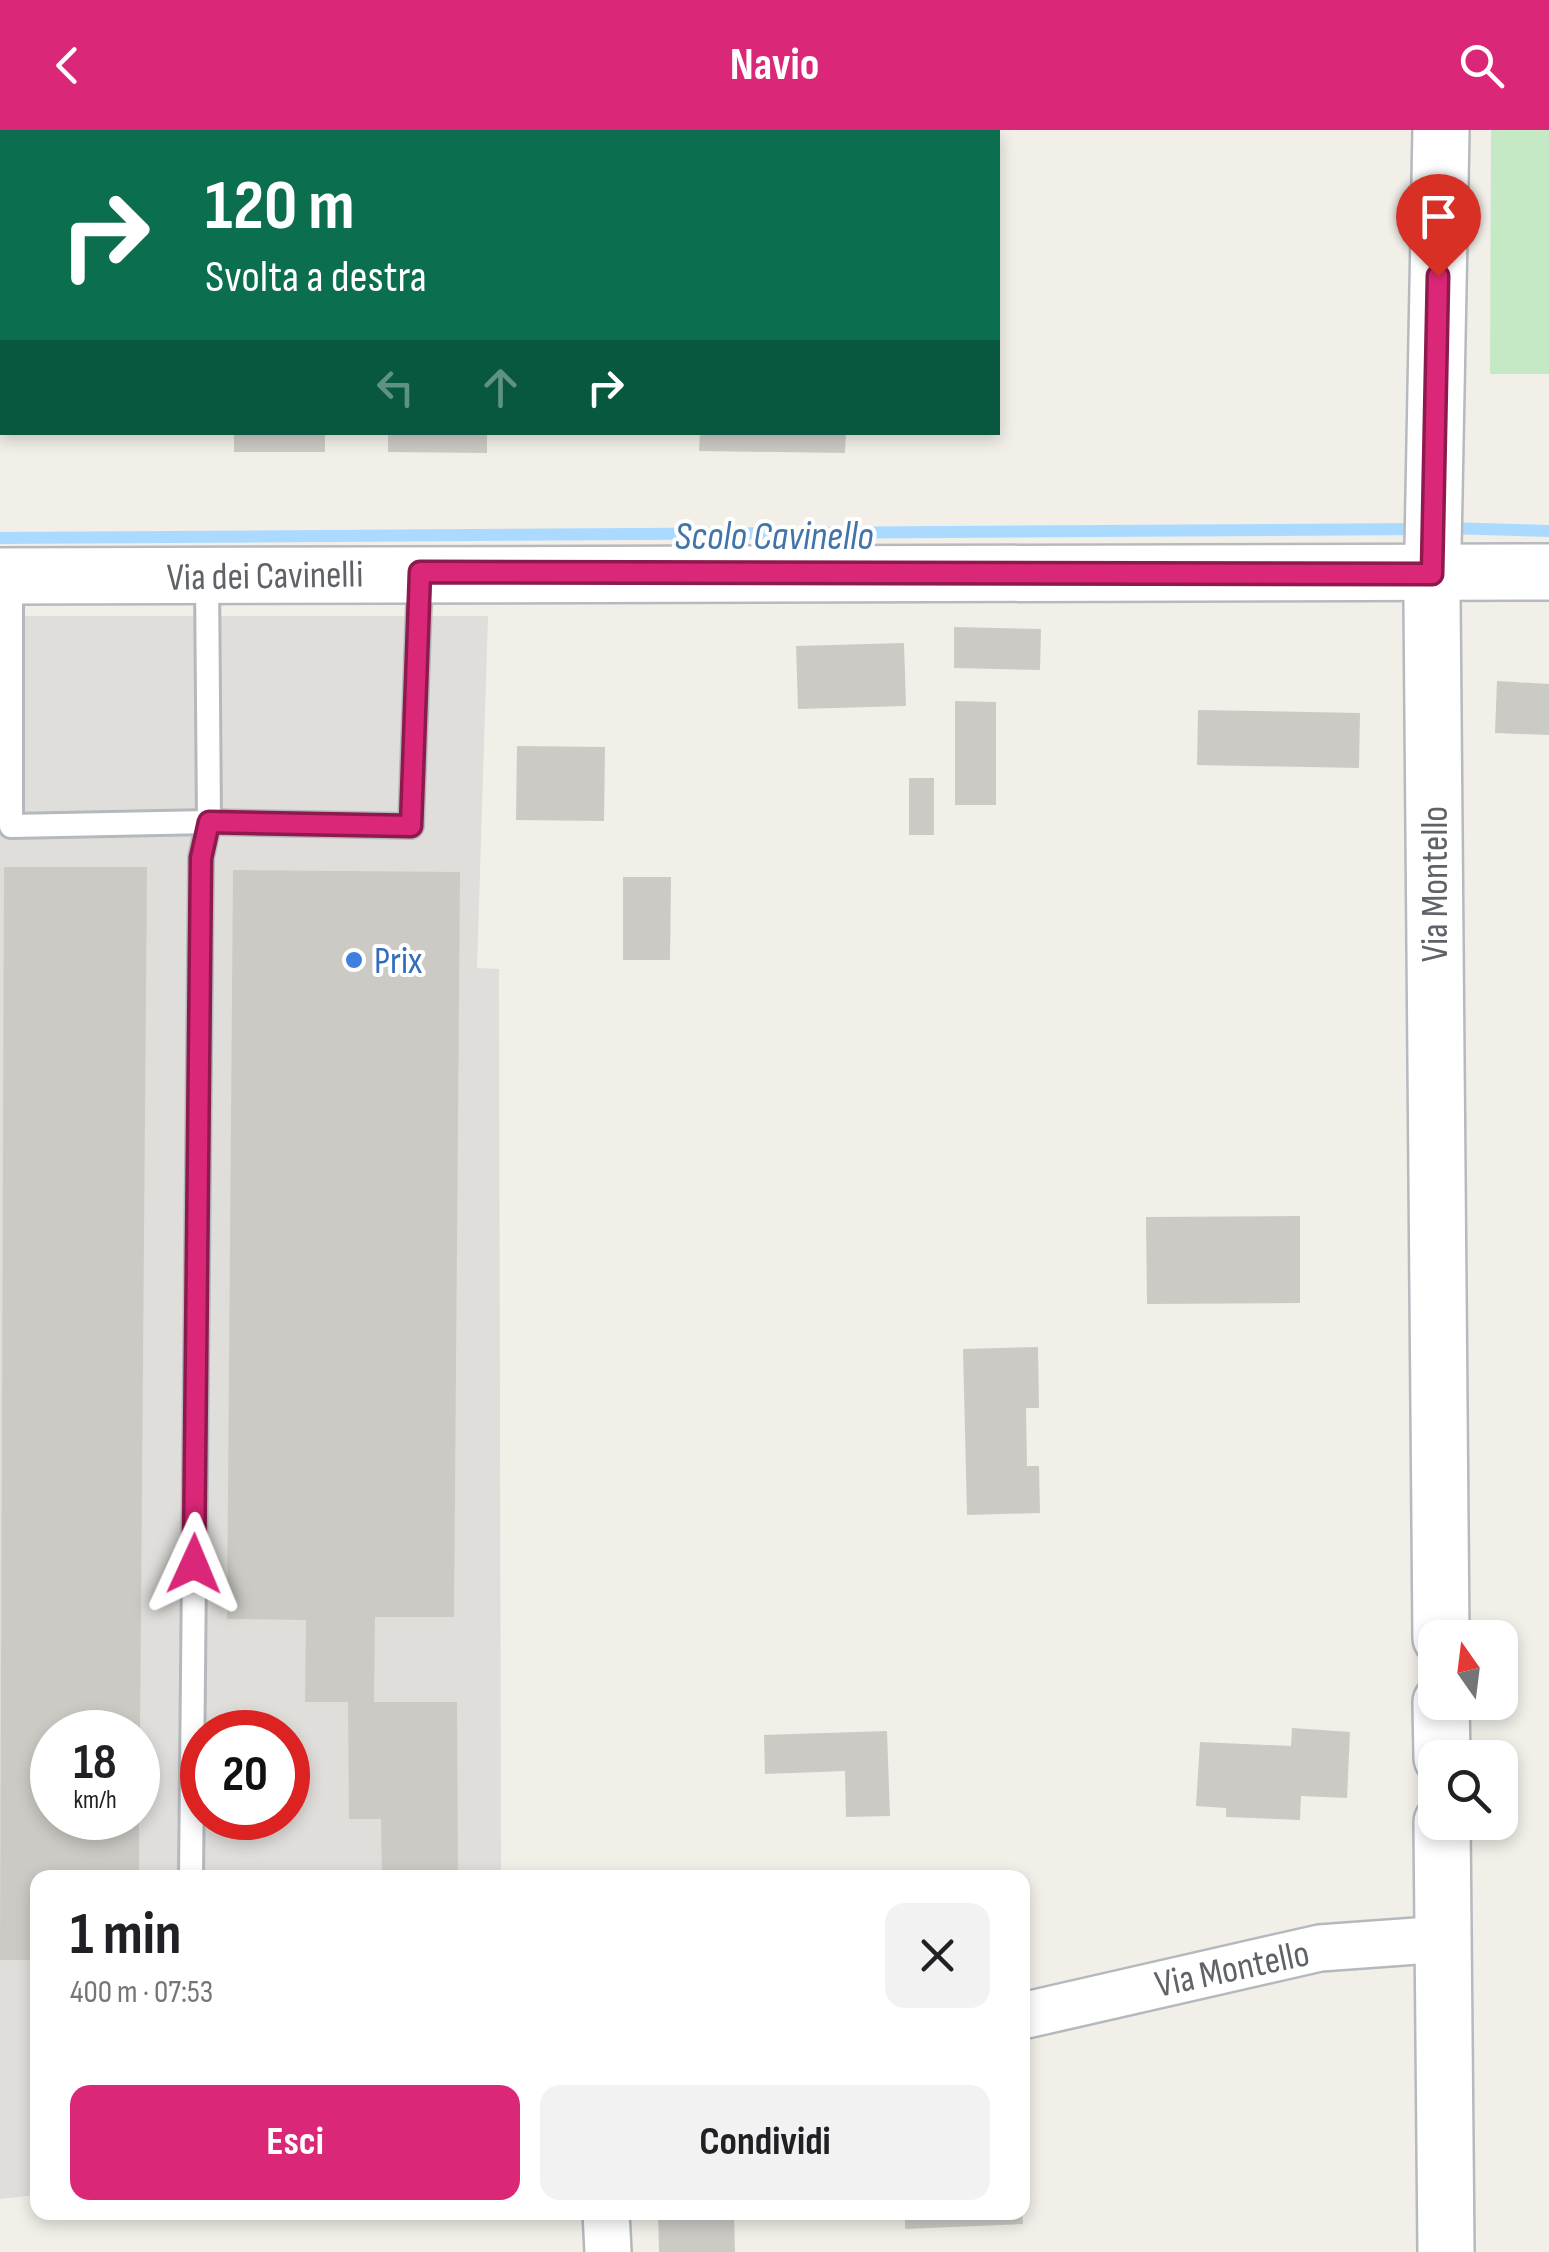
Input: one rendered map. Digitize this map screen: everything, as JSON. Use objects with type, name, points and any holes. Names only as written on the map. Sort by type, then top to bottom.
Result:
[{"type":"street","name":"Via Montello","points":[[1440,130],[1432,540],[1440,1620]]},
{"type":"street","name":"Via dei Cavinelli","points":[[6,576],[207,578],[1432,540],[1549,572]]},
{"type":"street","points":[[1442,1840],[1446,2252]]},
{"type":"street","name":"Via Montello","points":[[1030,2014],[1320,1948],[1444,1940]]},
{"type":"street","points":[[606,2220],[608,2252]]},
{"type":"lane","points":[[6,576],[11,826],[209,822],[411,826],[420,572]]},
{"type":"lane","points":[[191,1870],[201,858],[209,822],[207,578]]},
{"type":"shaded area","points":[[0,616],[488,616],[477,968],[499,969],[501,1870],[30,1870],[30,2196],[0,2199]]},
{"type":"green space","points":[[1491,130],[1549,130],[1549,374],[1490,374]]},
{"type":"building","points":[[234,435],[325,435],[325,452],[234,452]]},
{"type":"building","points":[[388,435],[487,435],[487,453],[388,452]]},
{"type":"building","points":[[700,435],[846,435],[845,453],[699,451]]},
{"type":"building","points":[[954,627],[1041,629],[1040,670],[954,668]]},
{"type":"building","points":[[904,643],[906,706],[798,709],[796,646]]},
{"type":"building","points":[[1497,681],[1549,684],[1549,735],[1495,733]]},
{"type":"building","points":[[955,701],[996,702],[996,805],[955,805]]},
{"type":"building","points":[[1198,710],[1360,713],[1359,768],[1197,765]]},
{"type":"building","points":[[517,746],[605,747],[604,821],[516,820]]},
{"type":"building","points":[[909,778],[934,778],[934,835],[909,835]]},
{"type":"building","points":[[4,867],[147,867],[140,1710],[30,1710],[30,1840],[139,1840],[139,1870],[30,1870],[30,1960],[0,1960]]},
{"type":"building","points":[[233,870],[460,872],[454,1617],[375,1617],[374,1702],[457,1702],[458,1870],[382,1870],[381,1819],[349,1819],[348,1702],[305,1702],[306,1620],[227,1619]]},
{"type":"building","points":[[623,877],[671,877],[670,960],[623,960]]},
{"type":"building","points":[[1300,1216],[1300,1303],[1147,1304],[1146,1217]]},
{"type":"building","points":[[1038,1347],[1039,1408],[1026,1408],[1027,1466],[1039,1466],[1040,1513],[967,1515],[963,1349]]},
{"type":"building","points":[[1292,1728],[1350,1732],[1347,1798],[1301,1796],[1300,1820],[1226,1817],[1226,1808],[1196,1806],[1200,1742],[1291,1746]]},
{"type":"building","points":[[887,1731],[890,1816],[846,1817],[845,1771],[765,1774],[764,1735]]},
{"type":"building","points":[[658,2220],[734,2220],[735,2252],[659,2252]]},
{"type":"building","points":[[905,2220],[1023,2220],[1023,2224],[905,2229]]},
{"type":"waterway","name":"Scolo Cavinello","points":[[1447,528],[1549,531]]},
{"type":"waterway","name":"Scolo Cavinello","points":[[0,538],[1422,529]]},
{"type":"place","name":"Prix","points":[[354,960]]},
{"type":"route","points":[[194,1564],[201,858],[209,822],[411,826],[420,663],[420,572],[1432,574],[1438,276]]}]
